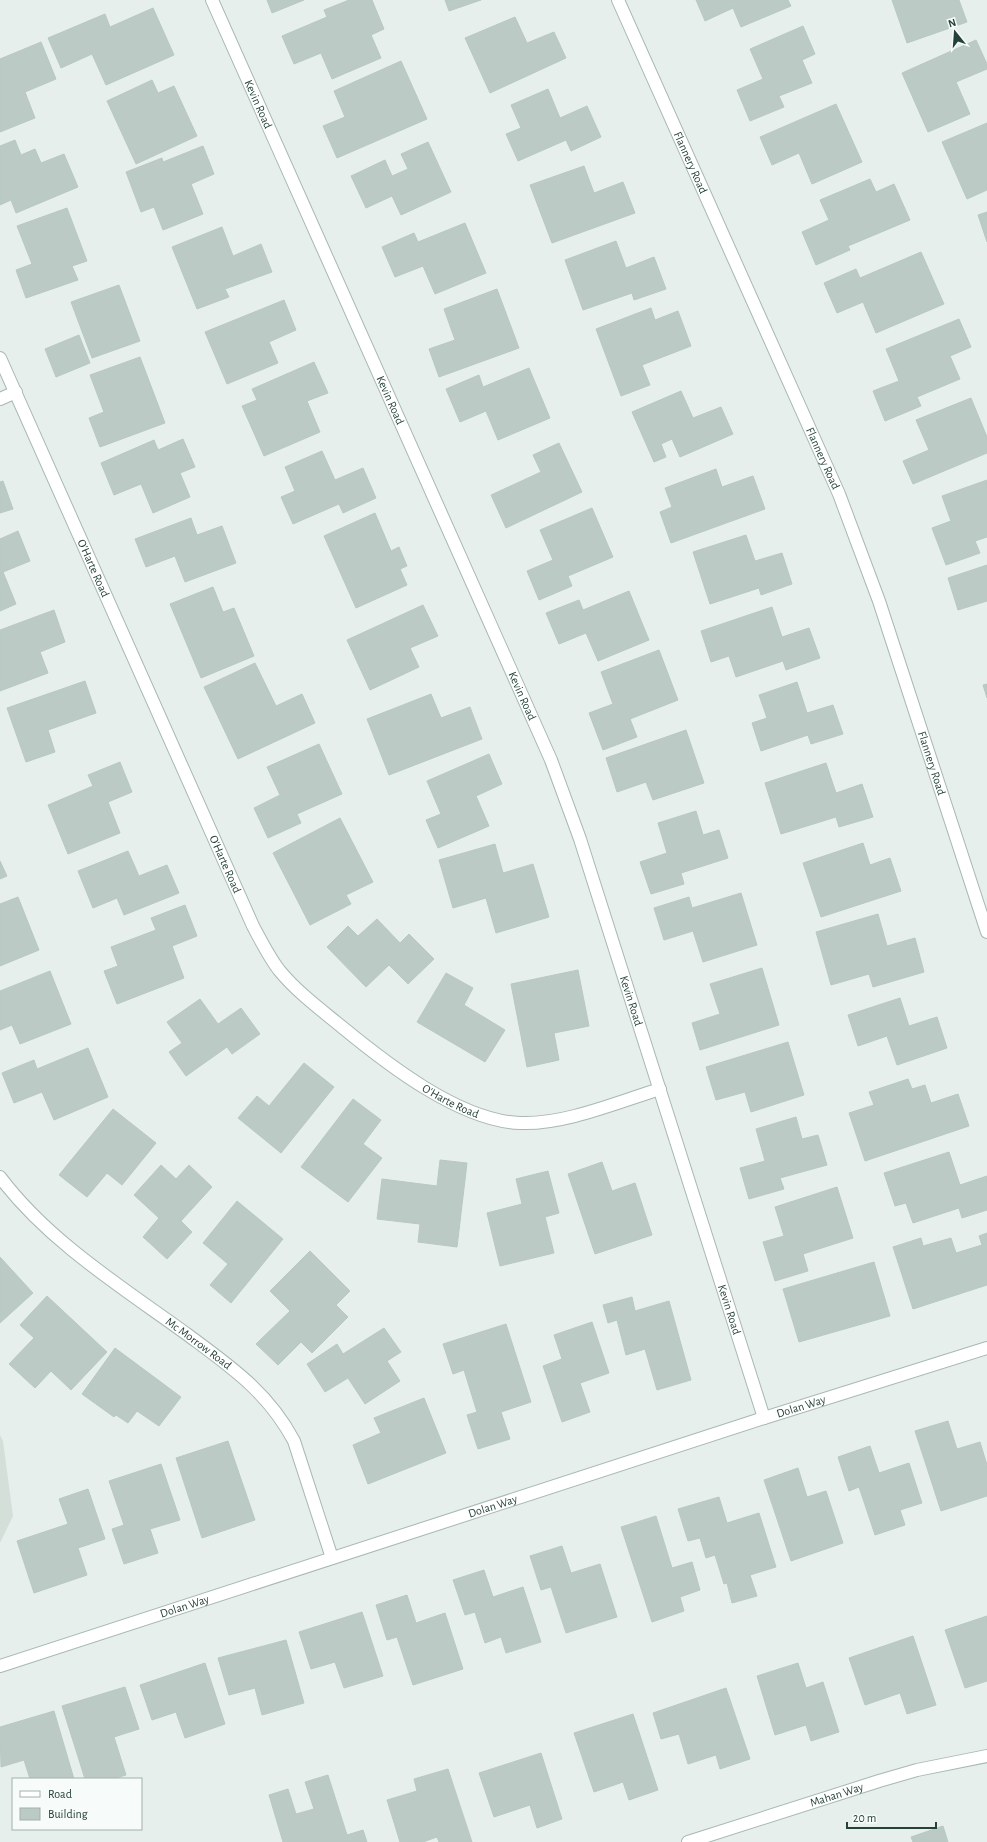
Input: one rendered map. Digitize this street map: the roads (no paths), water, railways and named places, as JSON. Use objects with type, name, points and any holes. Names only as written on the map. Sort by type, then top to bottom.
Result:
[{"type":"street","name":"Kevin Road","points":[[212,0],[551,760],[580,839],[764,1418]]},
{"type":"street","name":"Flannery Road","points":[[618,0],[842,501],[879,601],[987,932]]},
{"type":"street","name":"O'Harte Road","points":[[0,358],[253,926],[279,970],[309,1001],[380,1058],[442,1098],[470,1111],[501,1121],[518,1123],[549,1122],[660,1089]]},
{"type":"street","points":[[0,399],[16,392]]},
{"type":"street","name":"Mc Morrow Road","points":[[0,1177],[12,1194],[33,1216],[76,1253],[221,1359],[262,1395],[285,1423],[294,1441],[332,1558]]},
{"type":"street","name":"Dolan Way","points":[[0,1666],[764,1418],[987,1348]]},
{"type":"street","name":"Mahan Way","points":[[688,1842],[917,1770],[987,1756]]}]
